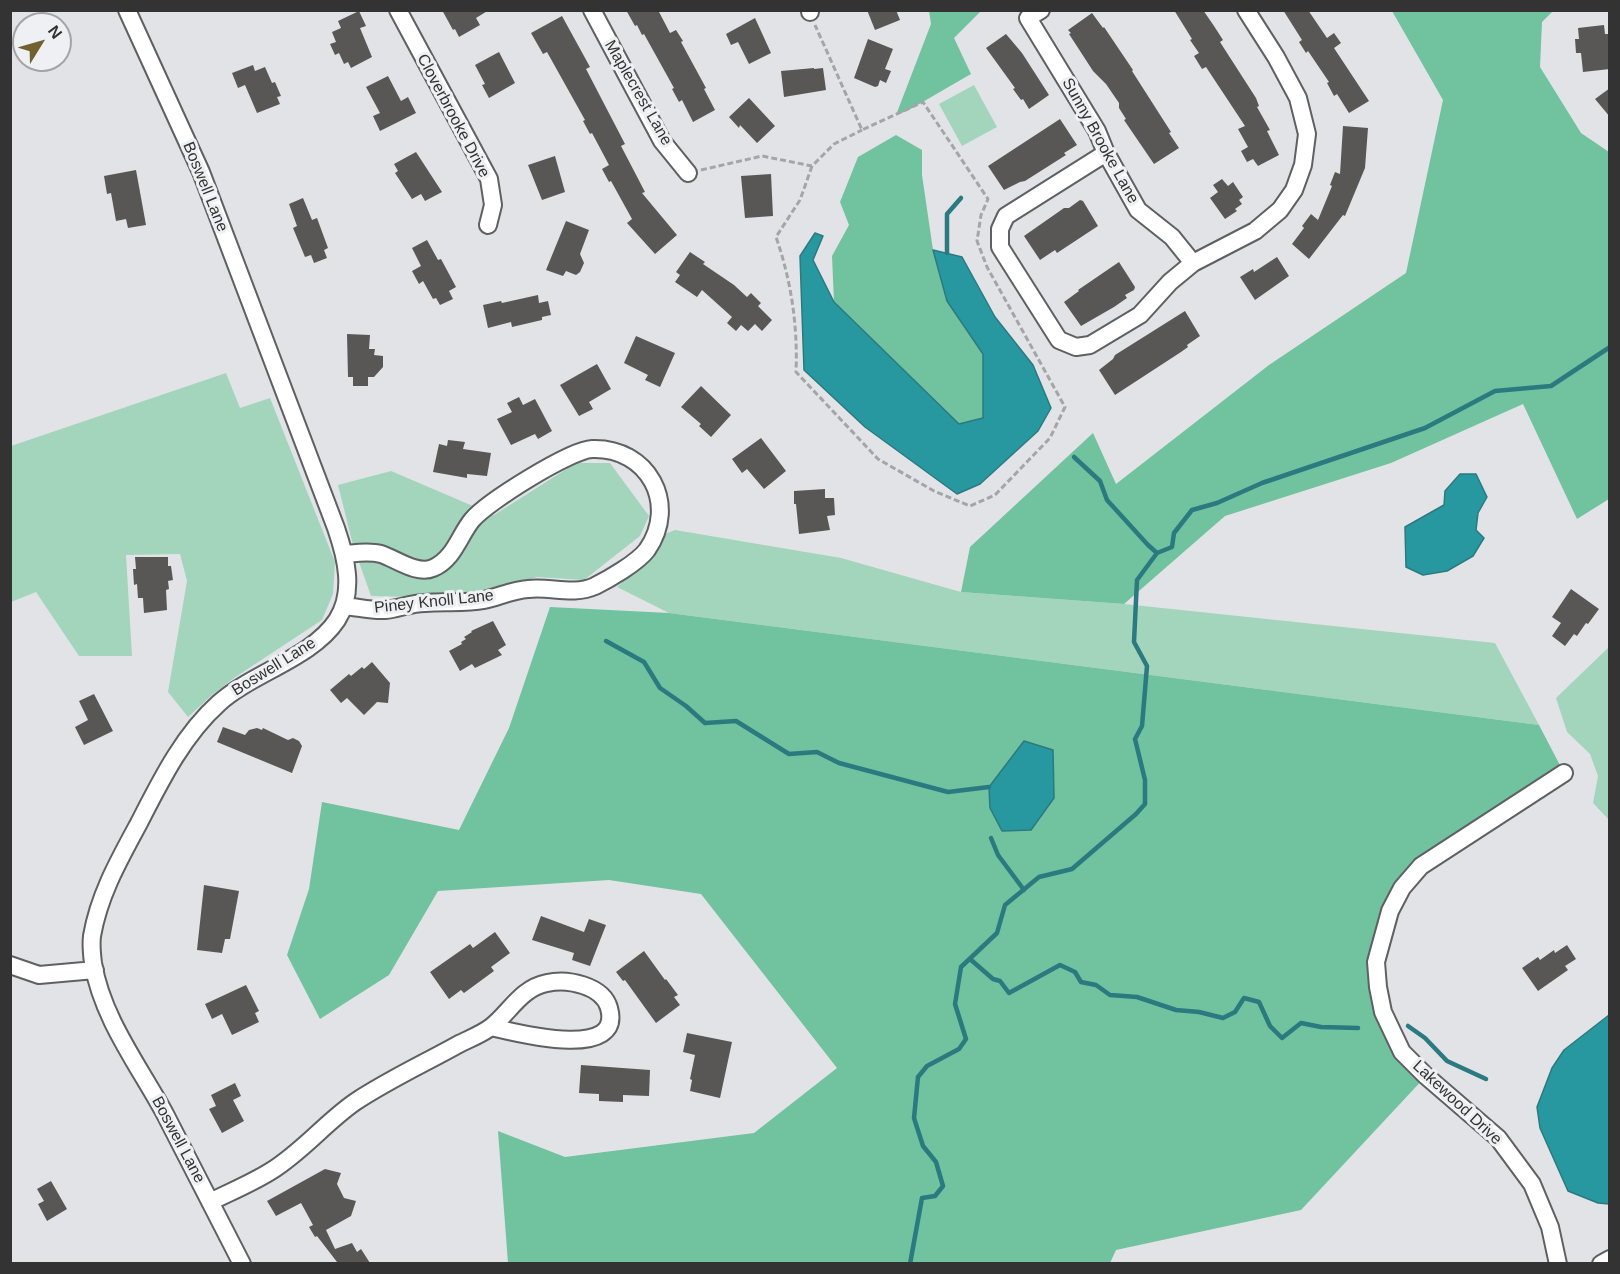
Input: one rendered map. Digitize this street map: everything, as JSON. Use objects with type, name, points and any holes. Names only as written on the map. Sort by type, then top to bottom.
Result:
[{"type":"street","name":"Boswell Lane","points":[[127,10],[201,172],[345,554],[347,580],[344,606],[336,621],[321,639],[283,664],[245,684],[219,703],[192,732],[155,792],[108,881],[91,939],[98,985],[113,1022],[165,1114],[242,1263]]},
{"type":"street","name":"Cloverbrooke Drive","points":[[398,10],[489,179],[493,205],[488,225]]},
{"type":"street","name":"Maplecrest Lane","points":[[592,10],[662,141],[688,173]]},
{"type":"street","name":"Sunny Brooke Lane","points":[[1041,10],[1028,18],[1097,131],[1106,153],[1138,210],[1173,237],[1193,263]]},
{"type":"street","points":[[1106,153],[1006,216],[1000,229],[1000,247],[1059,340],[1076,347],[1090,345],[1140,315],[1170,282],[1193,263],[1255,231],[1280,210],[1294,190],[1303,165],[1307,134],[1298,98],[1276,57],[1246,10]]},
{"type":"street","name":"Piney Knoll Lane","points":[[344,606],[384,610],[424,603],[484,600],[527,589],[549,588],[579,592],[625,568],[645,552],[654,538],[660,519],[659,502],[654,484],[636,461],[622,453],[608,449],[590,449],[573,453],[484,508],[471,521],[459,544],[446,560],[433,568],[424,570],[369,552],[345,554]]},
{"type":"street","name":"Lakewood Drive","points":[[1558,1263],[1550,1227],[1532,1184],[1498,1138],[1426,1076],[1402,1052],[1383,1012],[1376,962],[1390,911],[1402,888],[1421,866],[1564,773]]},
{"type":"street","points":[[10,965],[39,975],[95,970]]},
{"type":"street","points":[[210,1202],[272,1171],[355,1102],[491,1027],[529,990],[547,983],[565,981],[586,986],[601,994],[608,1003],[611,1014],[609,1023],[602,1033],[591,1038],[574,1040],[542,1039],[491,1027]]},
{"type":"street","points":[[1601,1263],[1610,1259]]},
{"type":"path","points":[[810,11],[862,130]]},
{"type":"path","points":[[923,102],[988,199],[981,215],[977,241],[987,267],[1065,407],[1050,438],[995,495],[970,506],[934,491],[878,459],[796,372],[794,313],[788,270],[776,237],[800,200],[812,166],[834,144],[862,130],[923,102]]},
{"type":"path","points":[[688,173],[762,156],[812,166]]},
{"type":"green space","points":[[929,11],[981,11],[954,38],[971,74],[896,115],[931,24]]},
{"type":"green space","points":[[1392,11],[1553,11],[1542,22],[1540,67],[1581,133],[1609,152],[1609,499],[1577,519],[1523,404],[1391,463],[1225,516],[1124,604],[961,592],[970,547],[1093,433],[1116,484],[1269,365],[1406,273],[1443,100]]},
{"type":"green space","points":[[974,85],[997,127],[962,146],[939,104]]},
{"type":"green space","points":[[896,135],[922,150],[922,175],[933,250],[947,301],[983,354],[983,418],[959,424],[834,302],[832,256],[849,225],[840,202],[858,157]]},
{"type":"green space","points":[[226,373],[240,408],[270,398],[335,562],[333,594],[322,620],[237,676],[188,717],[168,692],[187,581],[180,554],[126,555],[132,656],[79,656],[36,592],[11,602],[11,446]]},
{"type":"green space","points":[[576,463],[610,463],[649,516],[640,536],[584,580],[537,577],[489,592],[426,594],[409,597],[371,596],[353,545],[338,485],[391,471],[494,515]]},
{"type":"green space","points":[[675,530],[841,558],[961,592],[1124,604],[1495,643],[1539,725],[669,613],[617,587],[655,554],[665,534]]},
{"type":"green space","points":[[550,607],[669,613],[1539,725],[1564,773],[1402,888],[1376,962],[1383,1012],[1426,1076],[1301,1210],[1116,1250],[1110,1263],[508,1263],[498,1131],[565,1157],[754,1133],[837,1068],[701,894],[609,880],[438,891],[389,975],[320,1019],[287,955],[309,889],[322,802],[459,830],[509,728]]},
{"type":"green space","points":[[1609,647],[1609,820],[1593,803],[1598,776],[1590,754],[1567,732],[1556,698]]},
{"type":"water","points":[[815,233],[823,236],[813,260],[834,302],[959,424],[983,418],[983,354],[947,301],[933,250],[962,257],[995,317],[1033,365],[1051,408],[1038,431],[980,484],[957,494],[865,427],[804,370],[800,256]]},
{"type":"water","points":[[1460,474],[1476,474],[1487,497],[1478,513],[1476,530],[1484,538],[1473,556],[1447,571],[1423,575],[1406,567],[1405,527],[1444,505],[1445,491]]},
{"type":"water","points":[[1024,741],[1053,750],[1054,798],[1031,830],[1002,831],[990,808],[989,787]]},
{"type":"water","points":[[1609,1015],[1609,1204],[1598,1203],[1568,1191],[1540,1128],[1537,1107],[1552,1068],[1564,1050]]},
{"type":"building","points":[[442,10],[489,10],[476,18],[480,25],[459,37]]},
{"type":"building","points":[[626,10],[658,10],[670,33],[676,30],[715,110],[693,122],[682,100],[679,102],[672,89],[674,88],[644,34],[642,35],[637,25],[635,26]]},
{"type":"building","points":[[867,10],[896,10],[900,20],[875,30]]},
{"type":"building","points":[[1174,10],[1203,10],[1223,40],[1220,42],[1256,98],[1259,106],[1257,107],[1270,130],[1267,131],[1279,155],[1258,166],[1253,159],[1247,162],[1241,151],[1248,147],[1238,129],[1245,126],[1206,67],[1202,69],[1194,56],[1199,53]]},
{"type":"building","points":[[1283,10],[1308,10],[1327,38],[1334,33],[1341,43],[1334,48],[1369,101],[1349,113],[1337,94],[1334,96],[1327,83],[1329,82],[1308,51],[1306,53],[1299,42],[1302,40]]},
{"type":"building","points":[[359,11],[366,26],[360,28],[372,57],[351,68],[348,62],[344,64],[339,53],[335,55],[330,44],[336,42],[332,32],[341,28],[338,21]]},
{"type":"building","points":[[1092,13],[1133,70],[1179,148],[1154,164],[1124,120],[1126,119],[1119,108],[1119,103],[1106,84],[1093,71],[1069,34],[1071,33],[1068,30]]},
{"type":"building","points":[[562,16],[590,67],[586,69],[625,144],[621,146],[645,192],[642,193],[677,235],[655,254],[627,223],[632,219],[602,169],[609,165],[547,52],[543,54],[531,33]]},
{"type":"building","points":[[755,18],[771,53],[749,64],[738,42],[731,45],[726,34]]},
{"type":"building","points":[[1604,25],[1605,34],[1608,34],[1610,69],[1583,72],[1581,53],[1576,53],[1575,39],[1579,39],[1578,28]]},
{"type":"building","points":[[1006,34],[1022,53],[1049,95],[1029,109],[986,48]]},
{"type":"building","points":[[868,39],[893,49],[885,69],[891,71],[886,83],[880,80],[878,86],[875,87],[854,78]]},
{"type":"building","points":[[499,52],[515,83],[489,98],[475,65]]},
{"type":"building","points":[[253,65],[255,71],[265,67],[281,96],[277,97],[280,104],[257,113],[245,85],[238,88],[232,73]]},
{"type":"building","points":[[823,68],[826,90],[784,97],[781,71]]},
{"type":"building","points":[[388,76],[401,101],[408,97],[416,113],[380,131],[373,116],[380,113],[366,87]]},
{"type":"building","points":[[1610,88],[1610,117],[1595,99]]},
{"type":"building","points":[[749,98],[775,126],[757,143],[729,117]]},
{"type":"building","points":[[1060,119],[1077,145],[1064,153],[1066,155],[1025,181],[1004,190],[988,166]]},
{"type":"building","points":[[1343,126],[1368,128],[1365,168],[1345,216],[1343,215],[1309,259],[1292,244],[1311,214],[1318,220],[1332,186],[1330,185],[1335,172],[1340,174]]},
{"type":"building","points":[[416,152],[442,192],[425,201],[421,194],[412,199],[395,173],[398,171],[394,164]]},
{"type":"building","points":[[555,156],[565,192],[542,200],[528,165]]},
{"type":"building","points":[[136,170],[146,225],[128,228],[126,219],[116,221],[111,193],[107,194],[104,176]]},
{"type":"building","points":[[771,174],[773,216],[745,218],[741,176]]},
{"type":"building","points":[[1222,179],[1228,186],[1233,182],[1243,197],[1239,200],[1242,204],[1235,209],[1237,211],[1225,219],[1210,198],[1218,192],[1213,185]]},
{"type":"building","points":[[303,198],[312,220],[317,218],[328,248],[324,250],[327,258],[314,263],[311,255],[305,257],[293,228],[297,226],[289,204]]},
{"type":"building","points":[[1080,200],[1083,201],[1098,226],[1057,253],[1055,250],[1040,260],[1024,236],[1064,208],[1069,208]]},
{"type":"building","points":[[566,221],[589,230],[580,254],[584,263],[580,272],[576,275],[566,271],[563,276],[546,270]]},
{"type":"building","points":[[427,240],[438,260],[441,259],[456,287],[449,291],[453,299],[440,305],[436,298],[433,299],[423,281],[419,284],[412,271],[421,266],[412,248]]},
{"type":"building","points":[[690,252],[747,297],[751,293],[761,303],[758,306],[772,320],[762,331],[755,324],[748,331],[741,325],[736,331],[727,323],[732,317],[702,290],[697,297],[675,282],[680,275],[676,272]]},
{"type":"building","points":[[1277,257],[1289,276],[1255,300],[1240,277],[1253,269],[1254,272]]},
{"type":"building","points":[[1119,262],[1135,287],[1134,290],[1125,295],[1127,298],[1114,307],[1081,326],[1064,302]]},
{"type":"building","points":[[538,295],[539,303],[548,301],[551,315],[542,317],[542,320],[512,327],[511,322],[488,328],[483,305]]},
{"type":"building","points":[[1185,311],[1200,336],[1181,352],[1115,395],[1099,370],[1115,355]]},
{"type":"building","points":[[347,334],[370,335],[369,349],[375,349],[374,355],[383,356],[383,367],[374,377],[368,377],[368,386],[353,386],[353,377],[348,377]]},
{"type":"building","points":[[636,336],[675,353],[660,387],[645,380],[648,375],[624,363]]},
{"type":"building","points":[[597,364],[611,389],[589,402],[593,409],[579,416],[560,385]]},
{"type":"building","points":[[701,386],[731,415],[711,437],[699,426],[701,424],[681,407]]},
{"type":"building","points":[[519,397],[523,405],[535,399],[552,431],[538,439],[535,434],[511,445],[497,419],[512,412],[507,403]]},
{"type":"building","points":[[761,438],[786,471],[764,489],[747,469],[742,473],[732,459]]},
{"type":"building","points":[[448,440],[465,442],[463,449],[491,453],[487,476],[467,474],[467,478],[433,472],[439,444],[447,446]]},
{"type":"building","points":[[825,489],[825,498],[834,498],[835,515],[827,516],[830,530],[799,534],[794,491]]},
{"type":"building","points":[[135,557],[168,557],[168,566],[171,566],[173,580],[168,581],[169,589],[166,590],[167,610],[144,613],[143,598],[138,598],[137,584],[134,585]]},
{"type":"building","points":[[1571,589],[1599,609],[1577,636],[1574,634],[1565,646],[1552,636],[1561,623],[1552,617]]},
{"type":"building","points":[[493,621],[506,645],[498,650],[502,655],[475,668],[472,664],[460,671],[449,651],[462,644],[461,642],[466,639],[464,637],[471,631]]},
{"type":"building","points":[[372,662],[390,683],[388,703],[377,702],[364,715],[347,698],[341,703],[330,690],[349,674],[351,676]]},
{"type":"building","points":[[94,694],[113,731],[84,745],[75,727],[88,720],[79,701]]},
{"type":"building","points":[[223,727],[245,735],[249,730],[257,728],[262,730],[263,728],[288,740],[293,738],[299,741],[302,746],[292,773],[217,742]]},
{"type":"building","points":[[204,885],[239,891],[230,939],[225,939],[222,953],[197,950]]},
{"type":"building","points":[[541,916],[584,932],[589,919],[606,925],[590,966],[572,960],[574,953],[532,940]]},
{"type":"building","points":[[495,932],[510,953],[491,967],[494,971],[464,993],[461,990],[449,999],[430,972],[470,944],[473,948]]},
{"type":"building","points":[[1567,945],[1576,959],[1565,966],[1568,970],[1538,991],[1522,968],[1538,957],[1540,960],[1554,950],[1555,953]]},
{"type":"building","points":[[644,951],[678,995],[674,997],[680,1005],[656,1023],[625,980],[623,981],[616,972]]},
{"type":"building","points":[[246,985],[259,1011],[255,1013],[259,1022],[232,1035],[222,1014],[212,1019],[205,1004]]},
{"type":"building","points":[[687,1033],[732,1042],[720,1098],[690,1091],[695,1055],[683,1052]]},
{"type":"building","points":[[581,1065],[650,1070],[649,1096],[623,1095],[623,1102],[599,1101],[599,1094],[579,1093]]},
{"type":"building","points":[[235,1083],[241,1096],[233,1100],[244,1121],[222,1133],[209,1109],[216,1106],[211,1095]]},
{"type":"building","points":[[325,1169],[341,1173],[337,1184],[344,1198],[356,1201],[351,1216],[326,1230],[335,1249],[352,1243],[357,1252],[361,1249],[370,1263],[334,1263],[337,1262],[309,1227],[313,1225],[301,1203],[276,1216],[267,1201]]},
{"type":"building","points":[[51,1181],[67,1209],[47,1221],[38,1204],[44,1201],[37,1189]]},
{"type":"waterway","points":[[947,253],[947,214],[961,198]]},
{"type":"waterway","points":[[910,1264],[922,1198],[935,1196],[943,1186],[936,1162],[923,1146],[914,1118],[918,1077],[927,1066],[959,1049],[966,1039],[955,1004],[961,967],[997,933],[1005,905],[1039,877],[1072,869],[1145,804],[1145,780],[1135,739],[1142,726],[1147,666],[1134,642],[1137,580],[1157,553],[1172,547],[1174,533],[1192,510],[1217,503],[1262,483],[1425,428],[1495,391],[1551,386],[1610,347]]},
{"type":"waterway","points":[[1074,457],[1100,481],[1107,500],[1157,553]]},
{"type":"waterway","points":[[606,641],[644,662],[660,688],[705,723],[736,721],[789,754],[817,752],[839,763],[948,792],[989,787]]},
{"type":"waterway","points":[[991,838],[998,855],[1024,890]]},
{"type":"waterway","points":[[970,959],[993,979],[1000,981],[1009,993],[1060,965],[1075,972],[1081,982],[1096,985],[1110,995],[1137,997],[1176,1010],[1199,1012],[1223,1018],[1235,1012],[1244,998],[1259,1002],[1270,1026],[1282,1038],[1301,1023],[1321,1027],[1358,1028]]},
{"type":"waterway","points":[[1408,1026],[1425,1038],[1447,1061],[1486,1079]]}]
